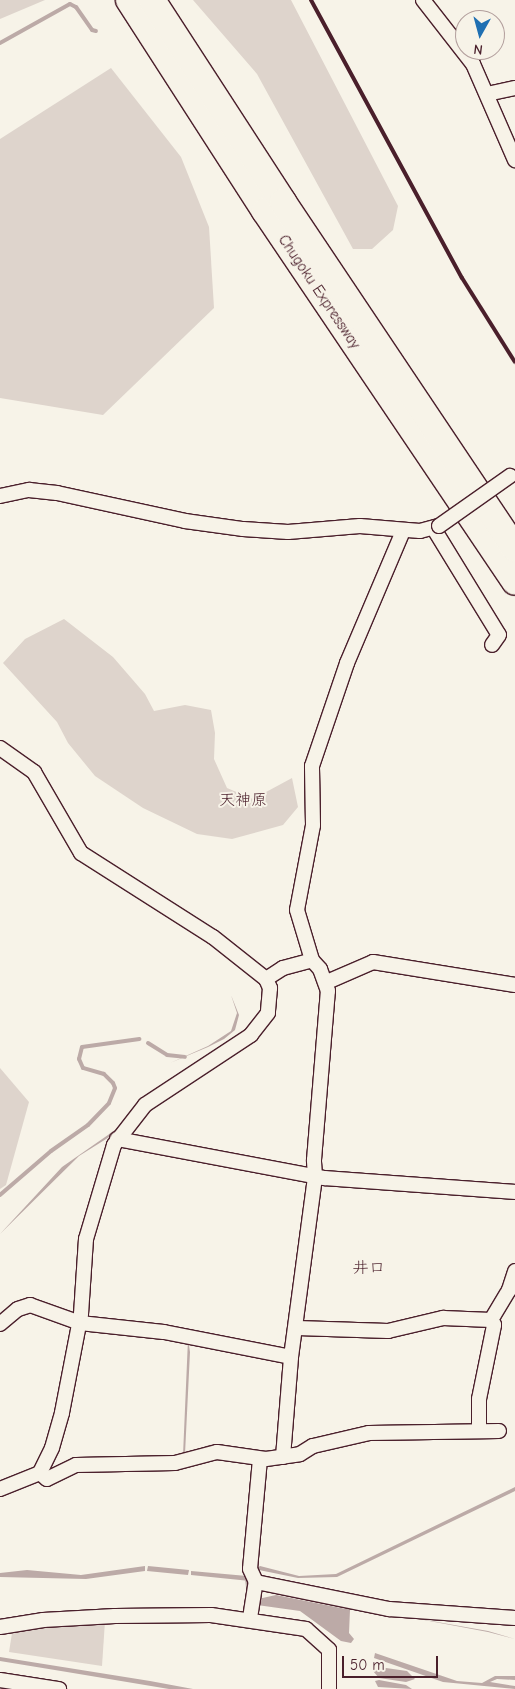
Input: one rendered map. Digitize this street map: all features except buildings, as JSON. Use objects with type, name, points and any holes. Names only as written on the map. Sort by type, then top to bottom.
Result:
[{"type":"highway","name":"Chugoku Expressway","points":[[129,0],[265,211],[515,582]]},
{"type":"highway","name":"Chugoku Expressway","points":[[152,0],[395,370],[515,548]]},
{"type":"highway","points":[[395,370],[515,523]]},
{"type":"street","points":[[423,0],[473,64],[515,160]]},
{"type":"street","points":[[487,94],[515,88]]},
{"type":"street","points":[[0,496],[29,490],[57,493],[185,521],[243,529],[288,532],[360,526],[403,531],[436,527],[512,474]]},
{"type":"street","points":[[436,527],[500,635],[492,645]]},
{"type":"street","points":[[283,1457],[291,1358],[297,1328],[315,1176],[314,1160],[327,982],[312,960],[297,910],[313,825],[312,766],[347,663],[403,531]]},
{"type":"street","points":[[0,748],[34,772],[81,853],[213,937],[266,978],[271,999],[261,1025],[232,1050],[145,1105],[118,1139],[109,1157],[86,1239],[80,1323],[62,1413],[52,1448],[40,1473],[0,1489]]},
{"type":"street","points":[[266,978],[283,968],[312,960]]},
{"type":"street","points":[[327,982],[372,962],[397,963],[515,985]]},
{"type":"street","points":[[118,1139],[315,1176],[515,1192]]},
{"type":"street","points":[[491,1320],[509,1290],[515,1271]]},
{"type":"street","points":[[0,1324],[18,1309],[30,1306],[80,1323],[164,1332],[291,1358]]},
{"type":"street","points":[[297,1328],[388,1331],[443,1318],[491,1320]]},
{"type":"street","points":[[479,1430],[480,1390],[494,1325],[491,1320]]},
{"type":"street","points":[[40,1473],[48,1479],[76,1465],[175,1462],[217,1452],[260,1460],[300,1454],[313,1446],[340,1438],[369,1433],[499,1431]]},
{"type":"street","points":[[250,1618],[256,1582],[250,1569],[260,1460]]},
{"type":"street","points":[[256,1582],[389,1609],[515,1618]]},
{"type":"street","points":[[0,1627],[36,1621],[115,1616],[211,1615],[250,1618],[313,1632],[332,1657],[329,1689]]},
{"type":"street","points":[[0,1680],[59,1689]]},
{"type":"shaded area","points":[[0,0],[45,0],[0,19]]},
{"type":"shaded area","points":[[193,0],[291,0],[398,206],[393,230],[372,249],[353,249],[257,74]]},
{"type":"shaded area","points":[[111,68],[181,157],[209,227],[214,308],[103,415],[0,398],[0,139]]},
{"type":"shaded area","points":[[64,619],[113,657],[145,694],[154,711],[185,705],[211,710],[215,733],[214,759],[227,788],[253,799],[292,778],[298,807],[283,825],[232,839],[197,834],[143,808],[95,776],[68,743],[57,722],[3,663],[25,639]]},
{"type":"shaded area","points":[[231,995],[239,1015],[235,1030],[224,1039],[170,1063],[208,1046],[231,1031],[237,1013]]},
{"type":"shaded area","points":[[0,1068],[29,1102],[6,1185],[0,1189]]},
{"type":"shaded area","points":[[138,1101],[114,1138],[78,1270],[83,1227],[114,1134],[79,1156],[0,1234],[62,1167],[118,1128]]},
{"type":"shaded area","points":[[188,1339],[190,1352],[185,1454],[209,1445],[223,1444],[223,1446],[184,1458],[129,1458],[183,1455]]},
{"type":"shaded area","points":[[515,1487],[515,1491],[337,1577],[298,1578],[259,1570],[250,1581],[191,1575],[191,1571],[247,1576],[260,1566],[299,1576],[336,1574]]},
{"type":"shaded area","points":[[145,1566],[145,1571],[86,1579],[0,1577],[0,1573],[27,1570],[81,1575]]},
{"type":"shaded area","points":[[148,1566],[189,1570],[188,1575],[147,1571]]},
{"type":"shaded area","points":[[276,1595],[346,1609],[354,1607],[350,1610],[349,1633],[354,1639],[351,1643],[341,1641],[300,1611],[257,1605],[258,1599]]},
{"type":"shaded area","points":[[392,1614],[488,1631],[515,1639],[488,1632]]},
{"type":"shaded area","points":[[105,1621],[102,1666],[9,1652],[13,1627]]},
{"type":"shaded area","points":[[375,1653],[457,1681],[482,1683],[495,1676],[515,1676],[515,1680],[497,1679],[490,1682],[515,1686],[515,1689],[443,1682],[374,1658]]},
{"type":"shaded area","points":[[0,1657],[193,1689],[169,1689],[0,1661]]},
{"type":"shaded area","points":[[379,1667],[407,1671],[415,1679],[406,1682],[379,1678],[373,1671]]},
{"type":"shaded area","points":[[379,1680],[406,1685],[412,1689],[378,1687],[375,1681]]},
{"type":"waterway","points":[[0,43],[70,4],[76,7],[92,30],[96,31]]},
{"type":"waterway","points":[[0,1195],[51,1151],[88,1125],[109,1103],[115,1088],[113,1083],[104,1074],[83,1068],[79,1059],[82,1047],[139,1039]]},
{"type":"waterway","points":[[148,1043],[167,1055],[185,1057]]},
{"type":"waterway","points":[[247,1578],[249,1598]]},
{"type":"railway","points":[[311,0],[462,278],[515,362]]},
{"type":"district","name":"天神原","points":[[243,800]]},
{"type":"district","name":"井口","points":[[369,1268]]}]
